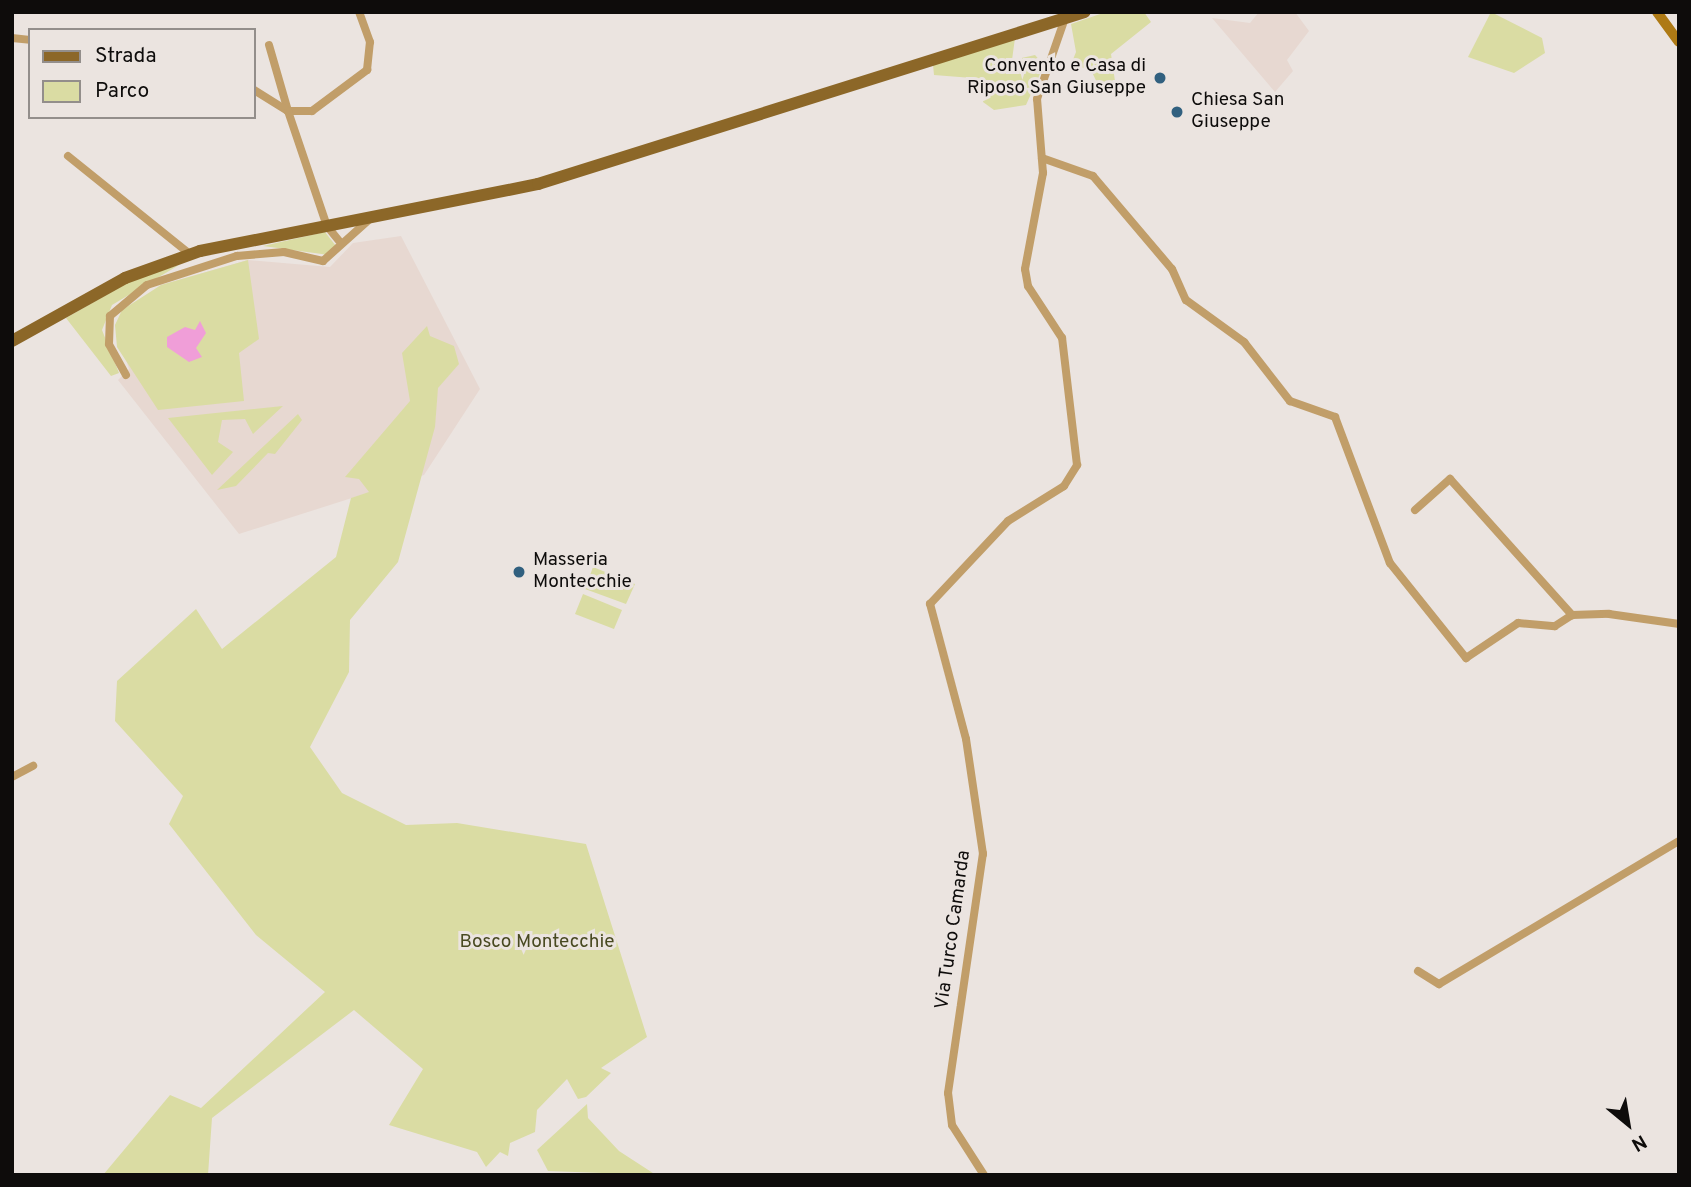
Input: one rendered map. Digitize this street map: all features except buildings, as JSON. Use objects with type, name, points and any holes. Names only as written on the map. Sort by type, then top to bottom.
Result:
[{"type":"main road","points":[[12,341],[125,278],[190,254],[538,184],[1085,12]]},
{"type":"main road","points":[[1657,12],[1679,42]]},
{"type":"street","points":[[256,91],[288,111],[312,111],[367,70],[370,42],[359,12]]},
{"type":"street","name":"Via Turco Camarda","points":[[984,1175],[957,1136],[948,1093],[983,854],[966,739],[930,604],[1008,521],[1064,486],[1077,465],[1062,338],[1026,281],[1042,158],[1037,99],[1065,18]]},
{"type":"street","points":[[269,45],[327,226],[340,248]]},
{"type":"street","points":[[68,156],[190,254]]},
{"type":"street","points":[[1042,158],[1094,176],[1172,269],[1186,300],[1244,342],[1290,401],[1335,417],[1390,563],[1466,658],[1518,623],[1555,625],[1572,615],[1679,624]]},
{"type":"street","points":[[126,375],[108,344],[110,316],[148,285],[237,256],[284,252],[323,261],[371,217]]},
{"type":"street","points":[[345,223],[351,238]]},
{"type":"street","points":[[340,248],[345,223]]},
{"type":"street","points":[[1415,510],[1450,479],[1572,615]]},
{"type":"street","points":[[12,777],[33,766]]},
{"type":"street","points":[[1419,971],[1439,984],[1679,841]]},
{"type":"shaded area","points":[[1259,12],[1295,12],[1309,31],[1287,60],[1293,71],[1275,92],[1212,18],[1250,23]]},
{"type":"shaded area","points":[[401,236],[480,389],[424,475],[239,534],[118,380],[129,369],[115,325],[161,285],[248,260],[330,267],[353,243]]},
{"type":"shaded area","points":[[200,321],[206,333],[196,348],[202,357],[189,362],[167,347],[167,337],[185,327],[195,330]]},
{"type":"green space","points":[[1106,12],[1144,12],[1151,22],[1111,54],[1116,88],[1102,93],[1090,68],[1070,67],[1076,52],[1071,24]]},
{"type":"green space","points":[[1491,12],[1542,38],[1545,53],[1514,73],[1468,57]]},
{"type":"green space","points":[[1015,38],[1012,60],[1035,55],[1044,65],[1026,105],[994,110],[983,102],[985,79],[934,75],[933,65]]},
{"type":"green space","points":[[325,232],[336,246],[329,255],[263,246]]},
{"type":"green space","points":[[248,260],[259,339],[239,353],[244,401],[158,410],[117,347],[115,325],[122,310],[161,285]]},
{"type":"green space","points":[[179,265],[112,305],[102,330],[119,373],[111,376],[66,318],[134,279]]},
{"type":"green space","name":"Bosco Montecchie","points":[[427,326],[430,336],[454,346],[459,364],[438,388],[435,427],[398,562],[350,620],[349,672],[310,747],[342,793],[406,825],[457,823],[586,844],[647,1037],[601,1068],[611,1073],[586,1097],[578,1099],[567,1079],[537,1110],[535,1132],[510,1143],[508,1156],[500,1152],[486,1167],[477,1152],[389,1125],[423,1069],[354,1010],[212,1118],[208,1175],[103,1175],[170,1095],[201,1108],[325,992],[256,935],[169,824],[183,796],[115,721],[117,681],[196,609],[222,649],[336,557],[351,498],[369,492],[359,479],[345,477],[410,401],[402,353]]},
{"type":"green space","points":[[283,406],[253,434],[245,419],[222,420],[218,442],[233,452],[212,475],[168,418]]},
{"type":"green space","points":[[298,414],[302,420],[275,454],[268,453],[236,486],[217,490]]},
{"type":"green space","points":[[593,567],[635,584],[626,604],[585,589]]},
{"type":"green space","points":[[583,594],[622,610],[614,629],[575,614]]},
{"type":"green space","points":[[587,1104],[588,1118],[619,1151],[656,1175],[548,1171],[537,1150]]},
{"type":"place","name":"Convento e Casa di Riposo San Giuseppe","points":[[1160,78]]},
{"type":"place","name":"Chiesa San Giuseppe","points":[[1177,112]]},
{"type":"place","name":"Masseria Montecchie","points":[[519,572]]}]
